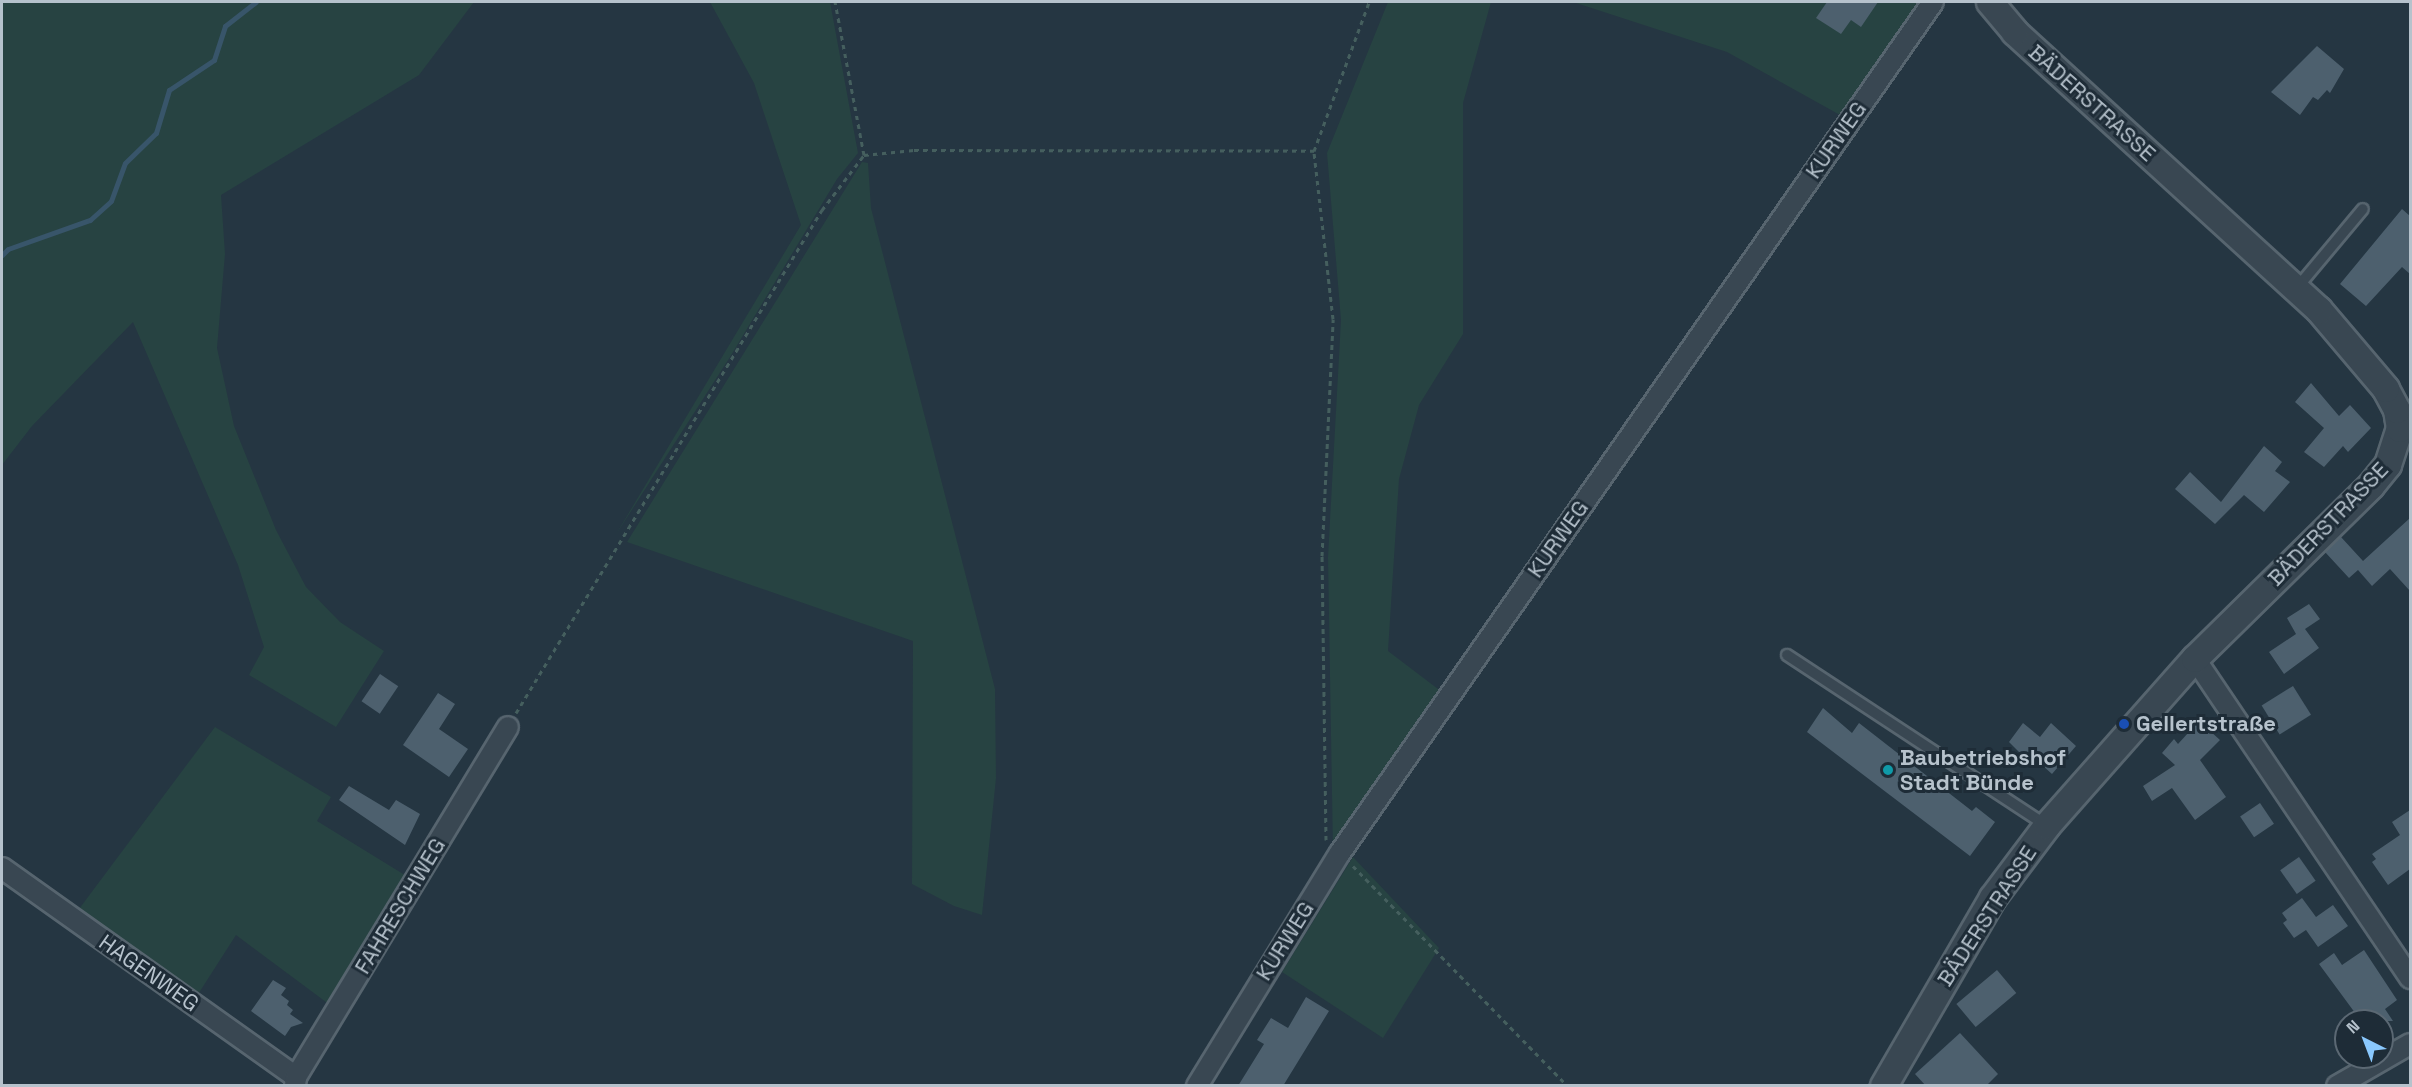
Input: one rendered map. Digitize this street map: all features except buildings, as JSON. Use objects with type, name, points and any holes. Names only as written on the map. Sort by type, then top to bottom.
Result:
[{"type":"street","name":"KURWEG","points":[[1197,1086],[1340,853],[1933,2]]},
{"type":"street","name":"BÄDERSTRASSE","points":[[1884,1086],[1993,898],[2047,826],[2195,659],[2371,486],[2404,448],[2397,410],[2386,389],[2319,310],[2015,32],[1990,2]]},
{"type":"street","points":[[2195,659],[2410,978]]},
{"type":"street","name":"FAHRESCHWEG","points":[[295,1081],[508,727]]},
{"type":"street","name":"HAGENWEG","points":[[2,868],[295,1081]]},
{"type":"street","points":[[2337,1086],[2410,1044]]},
{"type":"lane","points":[[2296,289],[2363,209]]},
{"type":"lane","points":[[1787,655],[2047,826]]},
{"type":"path","points":[[836,2],[864,155]]},
{"type":"path","points":[[1326,874],[1322,556],[1333,319],[1314,151],[1369,2]]},
{"type":"path","points":[[508,727],[822,210],[864,155],[914,150],[1314,151]]},
{"type":"path","points":[[1340,853],[1568,1086]]},
{"type":"green space","points":[[2,2],[474,2],[419,75],[221,195],[225,254],[217,348],[234,426],[276,530],[306,587],[340,622],[384,651],[336,727],[249,675],[264,647],[238,565],[133,322],[32,426],[2,465]]},
{"type":"green space","points":[[710,2],[830,2],[858,153],[837,179],[730,357],[615,536],[801,225],[754,83]]},
{"type":"green space","points":[[1388,2],[1491,2],[1463,103],[1463,334],[1419,405],[1399,479],[1388,651],[1442,692],[1333,852],[1328,557],[1341,320],[1327,153]]},
{"type":"green space","points":[[1573,2],[1922,2],[1840,115],[1727,52]]},
{"type":"green space","points":[[862,162],[868,163],[871,208],[995,689],[996,778],[982,915],[954,906],[912,884],[913,641],[627,542]]},
{"type":"green space","points":[[215,727],[331,797],[317,821],[408,877],[330,1005],[236,935],[195,999],[76,913]]},
{"type":"green space","points":[[1353,857],[1439,948],[1383,1038],[1282,972]]},
{"type":"waterway","points":[[2,255],[8,249],[90,220],[111,201],[125,163],[156,133],[169,90],[214,60],[225,26],[256,2]]},
{"type":"waterway","points":[[2218,619],[2259,579]]},
{"type":"waterway","points":[[2105,741],[2184,653]]},
{"type":"waterway","points":[[2064,787],[2090,757]]},
{"type":"waterway","points":[[1869,1086],[1959,931]]},
{"type":"place","name":"Gellertstraße","points":[[2124,724]]},
{"type":"place","name":"Baubetriebshof Stadt Bünde","points":[[1888,770]]}]
